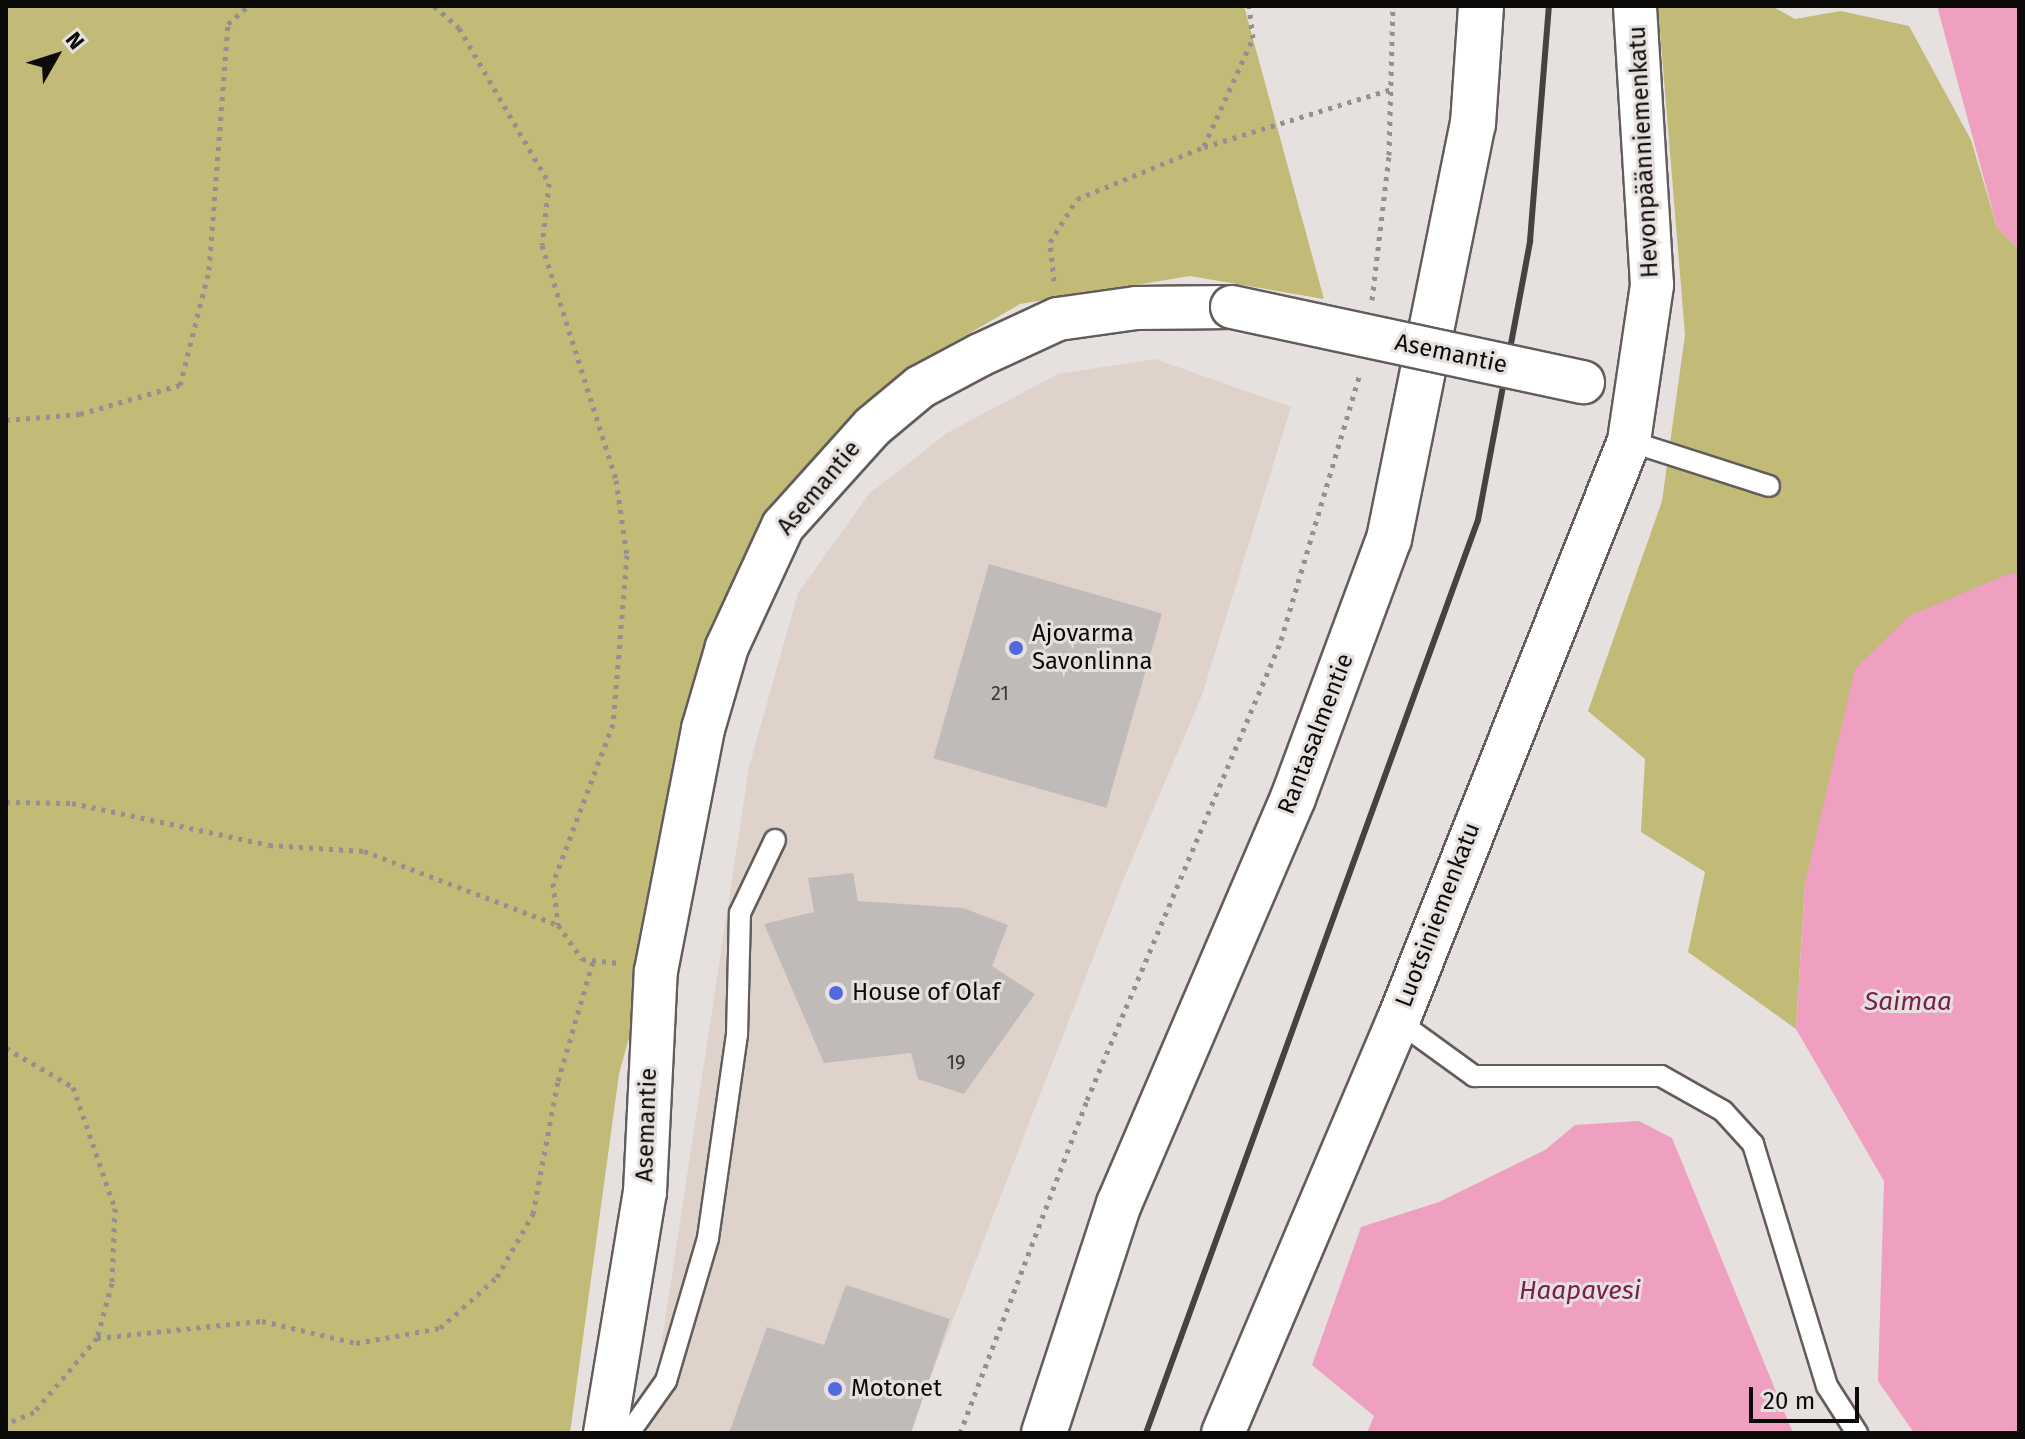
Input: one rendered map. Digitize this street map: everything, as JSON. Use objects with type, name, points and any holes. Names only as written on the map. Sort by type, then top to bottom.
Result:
[{"type":"highway","name":"Rantasalmentie","points":[[1044,1433],[1119,1204],[1293,798],[1389,539],[1473,124],[1481,6]]},
{"type":"street","name":"Hevonpäänniemenkatu","points":[[1635,6],[1652,285],[1639,393]]},
{"type":"street","name":"Asemantie","points":[[605,1433],[643,1207],[656,971],[703,729],[727,647],[783,526],[828,470],[920,387],[1058,319],[1136,308],[1232,307],[1639,393]]},
{"type":"street","name":"Luotsiniemenkatu","points":[[1223,1433],[1398,1021],[1629,441],[1639,393]]},
{"type":"lane","points":[[1629,441],[1769,486]]},
{"type":"lane","points":[[629,1433],[666,1381],[708,1238],[737,1035],[740,913],[775,840]]},
{"type":"lane","points":[[1398,1021],[1474,1076],[1661,1076],[1723,1111],[1753,1144],[1827,1386],[1857,1433]]},
{"type":"path","points":[[6,420],[80,414],[180,385],[209,270],[228,24],[248,6]]},
{"type":"path","points":[[434,6],[459,28],[549,183],[542,245],[616,480],[627,555],[613,724],[553,883],[558,925],[582,959],[594,958],[656,971]]},
{"type":"path","points":[[1204,147],[1253,38],[1249,6]]},
{"type":"path","points":[[1370,317],[1391,89],[1393,6]]},
{"type":"path","points":[[1058,319],[1050,242],[1077,199],[1204,147],[1391,89]]},
{"type":"path","points":[[960,1433],[1087,1100],[1281,640],[1363,361]]},
{"type":"path","points":[[6,802],[72,803],[269,845],[364,851],[558,925]]},
{"type":"path","points":[[97,1338],[262,1321],[356,1343],[440,1328],[497,1277],[533,1214],[558,1081],[594,958]]},
{"type":"path","points":[[6,1048],[73,1087],[115,1208],[112,1283],[97,1338],[34,1412],[6,1424]]},
{"type":"shaded area","points":[[6,6],[1244,6],[1324,299],[1190,276],[1020,304],[911,367],[774,514],[619,1074],[570,1433],[6,1433]]},
{"type":"shaded area","points":[[1658,6],[1772,6],[1795,19],[1841,11],[1909,26],[1971,140],[1997,227],[2019,249],[2019,574],[1909,616],[1805,883],[1796,1029],[1688,952],[1705,872],[1641,832],[1645,759],[1588,711],[1662,501],[1685,335]]},
{"type":"shaded area","points":[[1155,359],[1291,407],[1202,695],[1124,878],[909,1433],[648,1433],[749,767],[798,593],[869,494],[947,433],[1058,374]]},
{"type":"water","points":[[1937,6],[2019,6],[2019,249],[1997,227]]},
{"type":"water","name":"Saimaa","points":[[2008,574],[2019,574],[2019,1433],[1914,1433],[1878,1381],[1884,1181],[1796,1029],[1805,883],[1855,669],[1909,616]]},
{"type":"water","name":"Haapavesi","points":[[1639,1121],[1672,1138],[1793,1433],[1367,1433],[1374,1416],[1312,1365],[1361,1227],[1439,1202],[1545,1150],[1575,1125]]},
{"type":"building","points":[[989,564],[1162,614],[1106,808],[933,758]]},
{"type":"building","points":[[853,873],[858,901],[963,908],[1008,925],[992,966],[1035,994],[964,1094],[918,1079],[911,1053],[824,1063],[764,924],[814,912],[808,878]]},
{"type":"building","name":"Motonet","points":[[846,1285],[950,1319],[911,1433],[729,1433],[767,1327],[824,1345]]},
{"type":"railway","points":[[1146,1433],[1478,520],[1530,241],[1549,6]]},
{"type":"place","name":"Ajovarma Savonlinna","points":[[1016,648]]},
{"type":"place","name":"House of Olaf","points":[[836,993]]},
{"type":"place","name":"Motonet","points":[[835,1389]]}]
